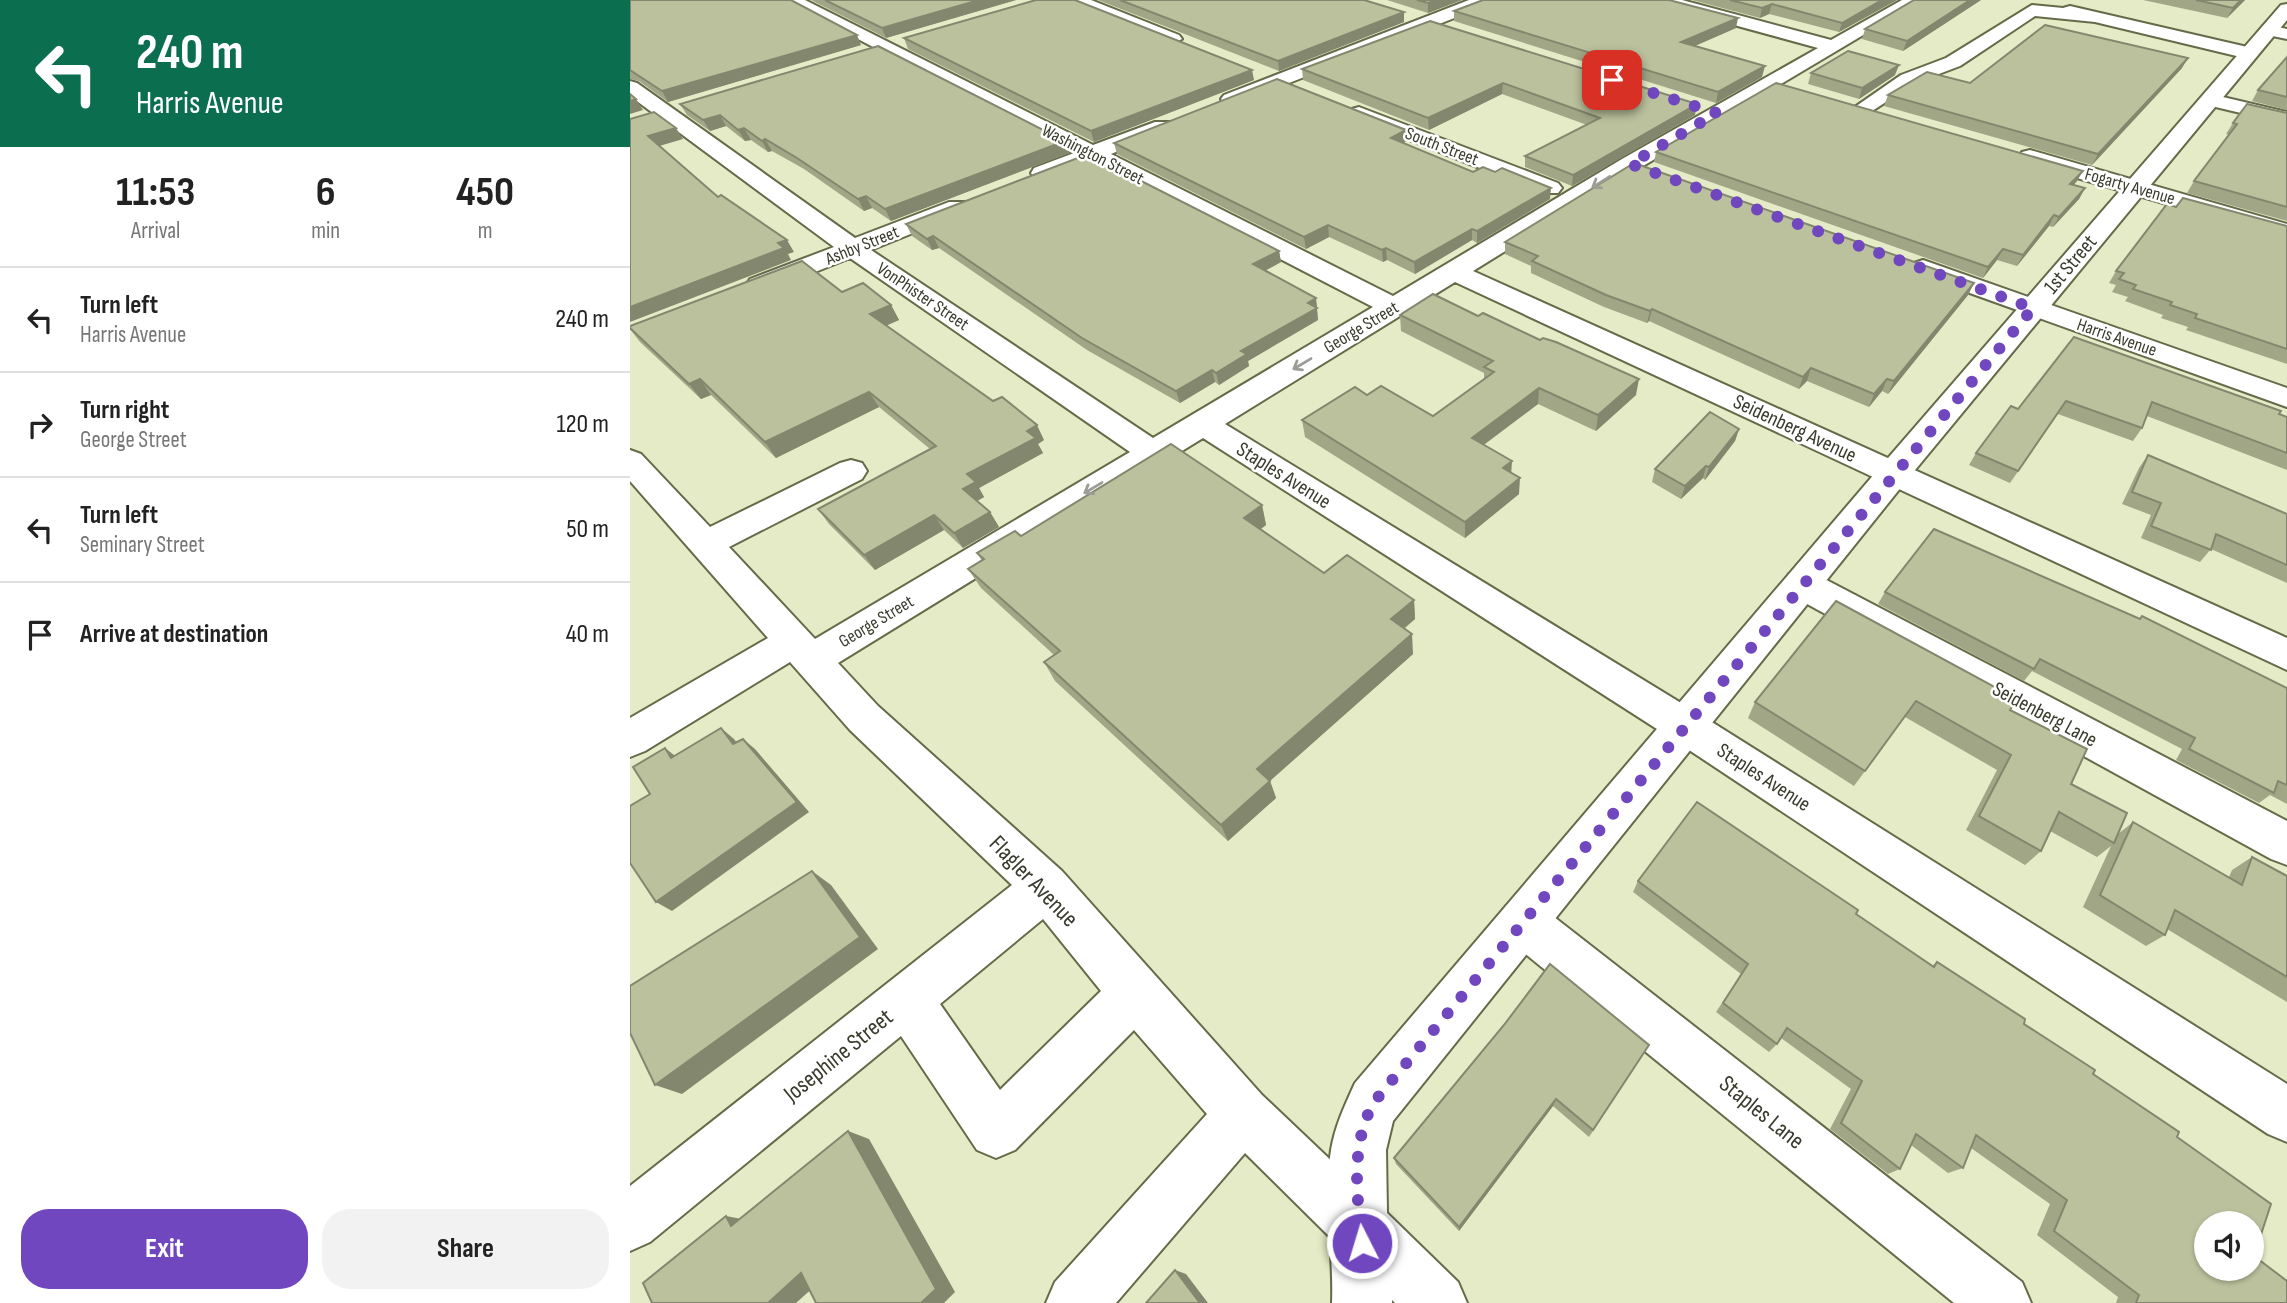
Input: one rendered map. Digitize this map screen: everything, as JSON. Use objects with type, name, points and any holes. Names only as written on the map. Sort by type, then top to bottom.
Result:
[{"type":"street","name":"Washington Street","points":[[792,0],[1394,307]]},
{"type":"street","points":[[1076,0],[1189,46]]},
{"type":"street","points":[[1215,105],[1484,0]]},
{"type":"street","points":[[1663,0],[1832,46]]},
{"type":"street","name":"George Street","points":[[630,739],[802,651],[1152,452],[1630,164],[1914,0]]},
{"type":"street","points":[[2045,0],[2046,4],[2094,17]]},
{"type":"street","points":[[1862,109],[1908,79],[1953,62],[2032,10],[2273,31]]},
{"type":"street","points":[[1395,11],[1455,30]]},
{"type":"street","name":"1st Street","points":[[1362,1303],[1363,1260],[1357,1180],[1358,1152],[1370,1109],[1894,473],[2135,187],[2273,31]]},
{"type":"street","points":[[856,54],[909,39]]},
{"type":"street","points":[[1252,71],[1303,91]]},
{"type":"street","points":[[1771,83],[1797,91]]},
{"type":"street","name":"VonPhister Street","points":[[630,87],[653,116],[1152,452]]},
{"type":"street","points":[[2210,100],[2287,118]]},
{"type":"street","points":[[1836,102],[1888,117]]},
{"type":"street","points":[[653,116],[691,104]]},
{"type":"street","points":[[1691,105],[1717,113]]},
{"type":"street","name":"South Street","points":[[1342,106],[1575,198]]},
{"type":"street","points":[[1016,183],[1178,120]]},
{"type":"street","name":"Fogarty Avenue","points":[[2006,150],[2287,232]]},
{"type":"street","points":[[1630,164],[1656,173]]},
{"type":"street","name":"Ashby Street","points":[[741,292],[978,198]]},
{"type":"street","name":"Harris Avenue","points":[[1902,261],[2287,398]]},
{"type":"street","name":"Seidenberg Avenue","points":[[1454,272],[2287,655]]},
{"type":"street","name":"Staples Avenue","points":[[1202,423],[1685,726],[2287,1115]]},
{"type":"street","name":"Flagler Avenue","points":[[630,461],[864,718],[1046,887],[1135,993],[1243,1114],[1437,1303]]},
{"type":"street","points":[[705,544],[851,471]]},
{"type":"street","name":"Seidenberg Lane","points":[[1802,584],[2287,844]]},
{"type":"street","name":"Josephine Street","points":[[630,1222],[1046,887]]},
{"type":"street","name":"Staples Lane","points":[[1523,922],[2001,1303]]},
{"type":"street","points":[[907,1000],[996,1130],[1135,993]]},
{"type":"street","points":[[1076,1303],[1243,1114]]},
{"type":"building","points":[[630,0],[791,0],[857,35],[662,91],[630,70]]},
{"type":"building","points":[[825,0],[979,0],[882,28]]},
{"type":"building","points":[[1036,0],[1075,0],[1252,70],[1091,131],[904,38]]},
{"type":"building","points":[[1120,0],[1364,0],[1404,12],[1278,61]]},
{"type":"building","points":[[1483,0],[1669,0],[1738,18],[1681,42],[1765,66],[1718,92],[1454,11]]},
{"type":"building","points":[[1730,0],[1882,0],[1842,23],[1772,4],[1762,8]]},
{"type":"building","points":[[1914,0],[1970,0],[1907,41],[1865,29]]},
{"type":"building","points":[[2196,0],[2241,0],[2233,8]]},
{"type":"building","points":[[1430,21],[1697,104],[1573,175],[1525,156],[1600,118],[1503,83],[1428,118],[1302,69]]},
{"type":"building","points":[[2045,25],[2188,58],[2098,154],[1888,95],[1927,72],[1970,83]]},
{"type":"building","points":[[878,46],[1065,141],[885,209],[866,196],[858,199],[765,139],[762,141],[744,128],[738,130],[720,115],[703,120],[680,104]]},
{"type":"building","points":[[1848,51],[1899,65],[1862,88],[1811,73]]},
{"type":"building","points":[[2287,57],[2287,97],[2258,90]]},
{"type":"building","points":[[1277,79],[1406,130],[1391,138],[1473,172],[1483,167],[1495,172],[1502,168],[1551,188],[1477,231],[1472,229],[1414,262],[1328,225],[1304,237],[1114,143]]},
{"type":"building","points":[[1776,83],[2083,171],[2070,184],[2085,188],[2059,217],[2054,215],[2023,255],[2003,249],[1988,267],[1656,152]]},
{"type":"building","points":[[2247,104],[2287,113],[2287,207],[2194,181],[2237,124],[2233,123]]},
{"type":"building","points":[[654,112],[676,128],[648,136],[718,197],[721,195],[787,240],[778,243],[784,248],[630,307],[630,119]]},
{"type":"building","points":[[1088,154],[1279,251],[1253,264],[1316,298],[1308,303],[1317,308],[1241,351],[1247,354],[1216,373],[1212,370],[1176,391],[1082,338],[933,236],[927,239],[906,224]]},
{"type":"building","points":[[1634,163],[1974,283],[1894,381],[1887,379],[1874,394],[1811,368],[1803,377],[1652,309],[1650,311],[1606,295],[1532,261],[1538,256],[1505,242]]},
{"type":"building","points":[[2183,198],[2287,226],[2287,349],[2195,318],[2197,314],[2133,289],[2136,285],[2119,279],[2124,273],[2116,271],[2167,204],[2176,207]]},
{"type":"building","points":[[802,261],[842,292],[863,283],[891,305],[870,314],[993,401],[1002,397],[1037,425],[1027,431],[1036,438],[967,474],[976,482],[963,489],[990,512],[954,533],[934,515],[864,555],[818,509],[936,446],[869,392],[765,442],[700,379],[689,384],[630,328]]},
{"type":"building","points":[[1433,294],[1478,316],[1483,313],[1540,340],[1543,338],[1556,342],[1639,379],[1598,415],[1539,388],[1472,438],[1512,461],[1503,468],[1520,478],[1465,522],[1302,420],[1355,387],[1367,395],[1381,386],[1433,416],[1494,372],[1484,367],[1493,361],[1400,315]]},
{"type":"building","points":[[2074,337],[2281,411],[2279,414],[2287,417],[2287,453],[2152,402],[2142,428],[2066,401],[2018,471],[1976,453],[2011,406],[2018,409]]},
{"type":"building","points":[[1710,412],[1739,429],[1709,467],[1706,466],[1685,486],[1655,469]]},
{"type":"building","points":[[1171,444],[1262,505],[1244,518],[1324,573],[1347,555],[1414,600],[1391,619],[1412,634],[1257,769],[1270,781],[1221,825],[1044,662],[1060,651],[968,569],[984,559],[977,553],[1015,531],[1021,536]]},
{"type":"building","points":[[2148,455],[2287,514],[2287,565],[2216,534],[2211,550],[2151,526],[2161,503],[2132,492]]},
{"type":"building","points":[[1934,529],[2140,619],[2142,616],[2287,688],[2287,785],[2278,781],[2274,793],[2189,749],[2195,738],[2040,659],[2034,669],[1885,592]]},
{"type":"building","points":[[1836,601],[2017,699],[2010,710],[2087,749],[2071,784],[2127,813],[2114,843],[2059,812],[2041,851],[1979,816],[2011,755],[1916,701],[1865,771],[1755,702]]},
{"type":"building","points":[[721,728],[733,744],[743,739],[797,802],[656,902],[630,863],[630,806],[650,794],[633,767],[665,748],[671,758]]},
{"type":"building","points":[[1697,802],[1858,910],[1856,914],[1934,967],[1937,962],[2025,1019],[2024,1024],[2095,1070],[2093,1074],[2179,1132],[2177,1137],[2271,1204],[2264,1225],[2264,1211],[2194,1211],[2194,1281],[2264,1281],[2264,1264],[2287,1281],[2287,1303],[2136,1303],[2139,1295],[2054,1231],[2067,1200],[1976,1135],[1963,1168],[1916,1134],[1900,1169],[1841,1123],[1862,1081],[1787,1028],[1777,1044],[1723,1003],[1748,964],[1638,881]]},
{"type":"building","points":[[2133,822],[2242,885],[2252,857],[2287,876],[2287,977],[2175,910],[2165,935],[2100,895]]},
{"type":"building","points":[[812,871],[860,937],[655,1085],[630,1033],[630,986]]},
{"type":"building","points":[[1550,964],[1649,1045],[1593,1130],[1556,1099],[1459,1227],[1394,1158],[1504,1025]]},
{"type":"building","points":[[848,1131],[936,1289],[921,1303],[816,1303],[801,1273],[768,1303],[652,1303],[643,1283],[726,1216],[731,1226]]},
{"type":"building","points":[[1175,1270],[1200,1303],[1146,1303]]},
{"type":"route","points":[[1362,1243],[1357,1180],[1358,1152],[1366,1117],[1374,1102],[2033,308],[1630,164],[1717,113],[1612,80]]}]
